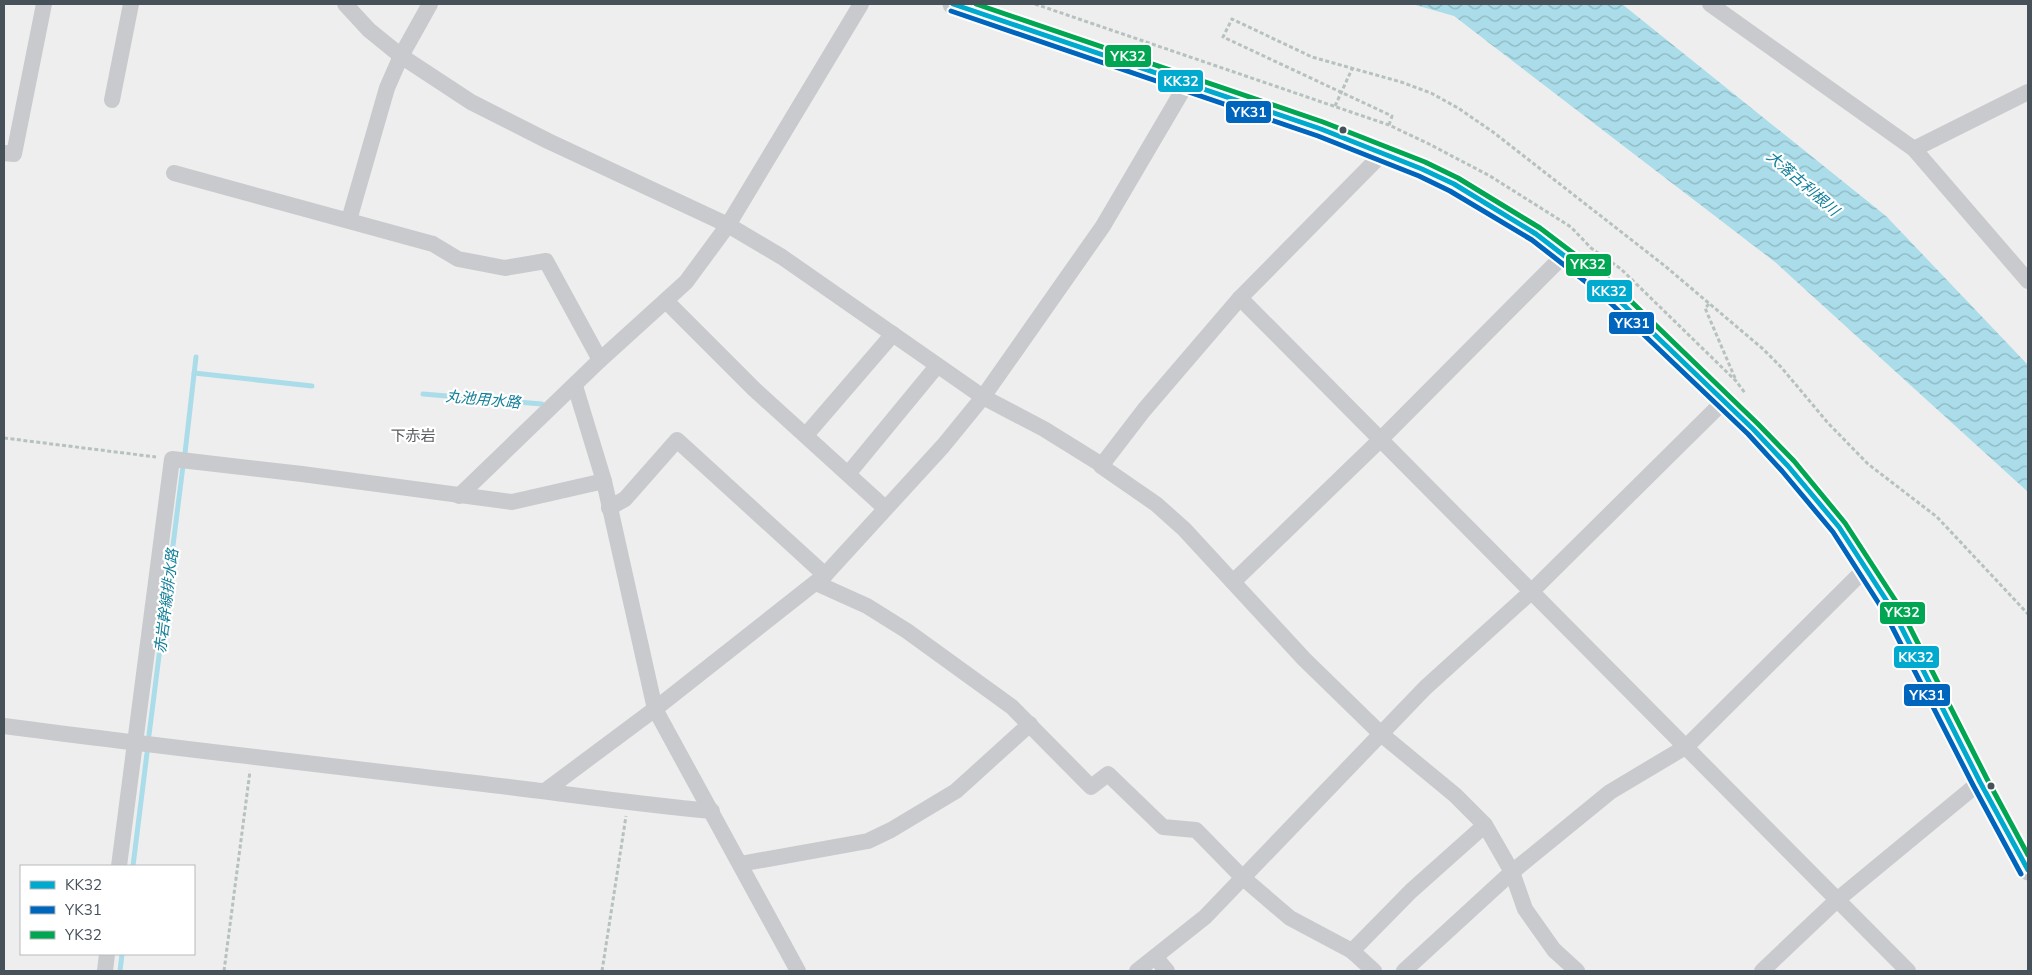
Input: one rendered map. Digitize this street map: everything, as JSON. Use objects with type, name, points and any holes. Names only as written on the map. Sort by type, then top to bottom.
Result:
[{"type":"main road","points":[[953,4],[1321,129],[1383,153],[1454,184],[1528,229],[1605,287],[1759,436],[1814,496],[1839,528],[1867,568],[1892,609],[1980,782],[2028,870]]},
{"type":"street","points":[[4,153],[14,154],[44,4]]},
{"type":"street","points":[[112,100],[131,4]]},
{"type":"street","points":[[345,4],[370,30],[401,56],[471,102],[548,141],[728,225],[782,257],[983,397],[1044,429],[1102,465],[1156,504],[1184,528],[1304,659],[1381,734],[1455,795],[1485,825],[1512,872],[1525,909],[1554,950],[1577,971]]},
{"type":"street","points":[[349,220],[387,88],[401,56],[430,4]]},
{"type":"street","points":[[459,496],[600,360],[686,282],[728,225],[861,4]]},
{"type":"street","points":[[1710,4],[1914,149],[2028,281]]},
{"type":"street","points":[[545,791],[655,709],[820,579],[943,446],[983,397],[1102,226],[1186,83]]},
{"type":"street","points":[[1914,149],[2028,92]]},
{"type":"street","points":[[1102,465],[1144,410],[1240,298],[1383,153]]},
{"type":"street","points":[[174,173],[433,244],[458,259],[505,268],[546,261],[600,360]]},
{"type":"street","points":[[1233,582],[1380,440],[1564,255]]},
{"type":"street","points":[[1240,298],[1531,592],[1687,746],[1908,971]]},
{"type":"street","points":[[666,302],[754,389],[885,508]]},
{"type":"street","points":[[806,435],[892,334]]},
{"type":"street","points":[[848,474],[938,366]]},
{"type":"street","points":[[575,386],[604,481],[655,709],[798,971]]},
{"type":"street","points":[[1137,971],[1205,916],[1425,688],[1531,592],[1724,401]]},
{"type":"street","points":[[609,508],[625,500],[677,440],[820,579],[907,631],[1012,707],[1091,787],[1108,774],[1163,827],[1196,830],[1242,877],[1290,918],[1352,951],[1374,971]]},
{"type":"street","points":[[119,865],[172,459],[512,502],[604,481]]},
{"type":"street","points":[[1404,971],[1512,872],[1610,792],[1687,746],[1867,568]]},
{"type":"street","points":[[740,864],[868,842],[956,791],[1030,724]]},
{"type":"street","points":[[4,726],[135,744],[545,791],[628,803],[712,811]]},
{"type":"street","points":[[1762,971],[1837,900],[1980,782]]},
{"type":"street","points":[[1352,951],[1411,891],[1485,825]]},
{"type":"street","points":[[105,971],[107,955]]},
{"type":"street","points":[[1155,958],[1166,971]]},
{"type":"path","points":[[1389,124],[1392,116],[1223,37],[1232,19],[1312,57],[1401,82],[1431,93],[1458,108],[1493,132],[1665,266],[1781,367],[1828,423],[1868,464],[1937,517],[2028,614]]},
{"type":"path","points":[[1335,106],[1352,69]]},
{"type":"path","points":[[1709,303],[1705,308],[1736,381]]},
{"type":"path","points":[[4,438],[172,459]]},
{"type":"path","points":[[224,971],[251,757]]},
{"type":"path","points":[[602,971],[628,803]]},
{"type":"water","name":"大落古利根川","points":[[1412,4],[1622,4],[1886,216],[2028,365],[2028,492],[1775,262],[1454,16]]},
{"type":"waterway","name":"赤岩幹線排水路","points":[[185,453],[196,357]]},
{"type":"waterway","name":"丸池用水路","points":[[194,373],[312,386]]},
{"type":"waterway","name":"丸池用水路","points":[[423,394],[542,404]]},
{"type":"waterway","name":"赤岩幹線排水路","points":[[149,735],[183,466]]},
{"type":"waterway","name":"赤岩幹線排水路","points":[[133,865],[147,753]]},
{"type":"waterway","name":"赤岩幹線排水路","points":[[120,971],[122,955]]},
{"type":"transit line","name":"KK32","points":[[953,4],[1321,129],[1422,169],[1454,184],[1536,234],[1605,287],[1753,429],[1788,466],[1839,527],[1892,609],[1980,782],[2028,870]]},
{"type":"transit line","name":"YK32","points":[[976,4],[1323,122],[1425,162],[1458,178],[1540,228],[1610,281],[1794,461],[1845,523],[1899,606],[2028,855]]},
{"type":"transit line","name":"YK31","points":[[951,11],[1318,136],[1419,176],[1450,191],[1532,240],[1600,293],[1748,434],[1833,532],[1885,613],[2021,874]]},
{"type":"district","name":"下赤岩","points":[[413,435]]}]
